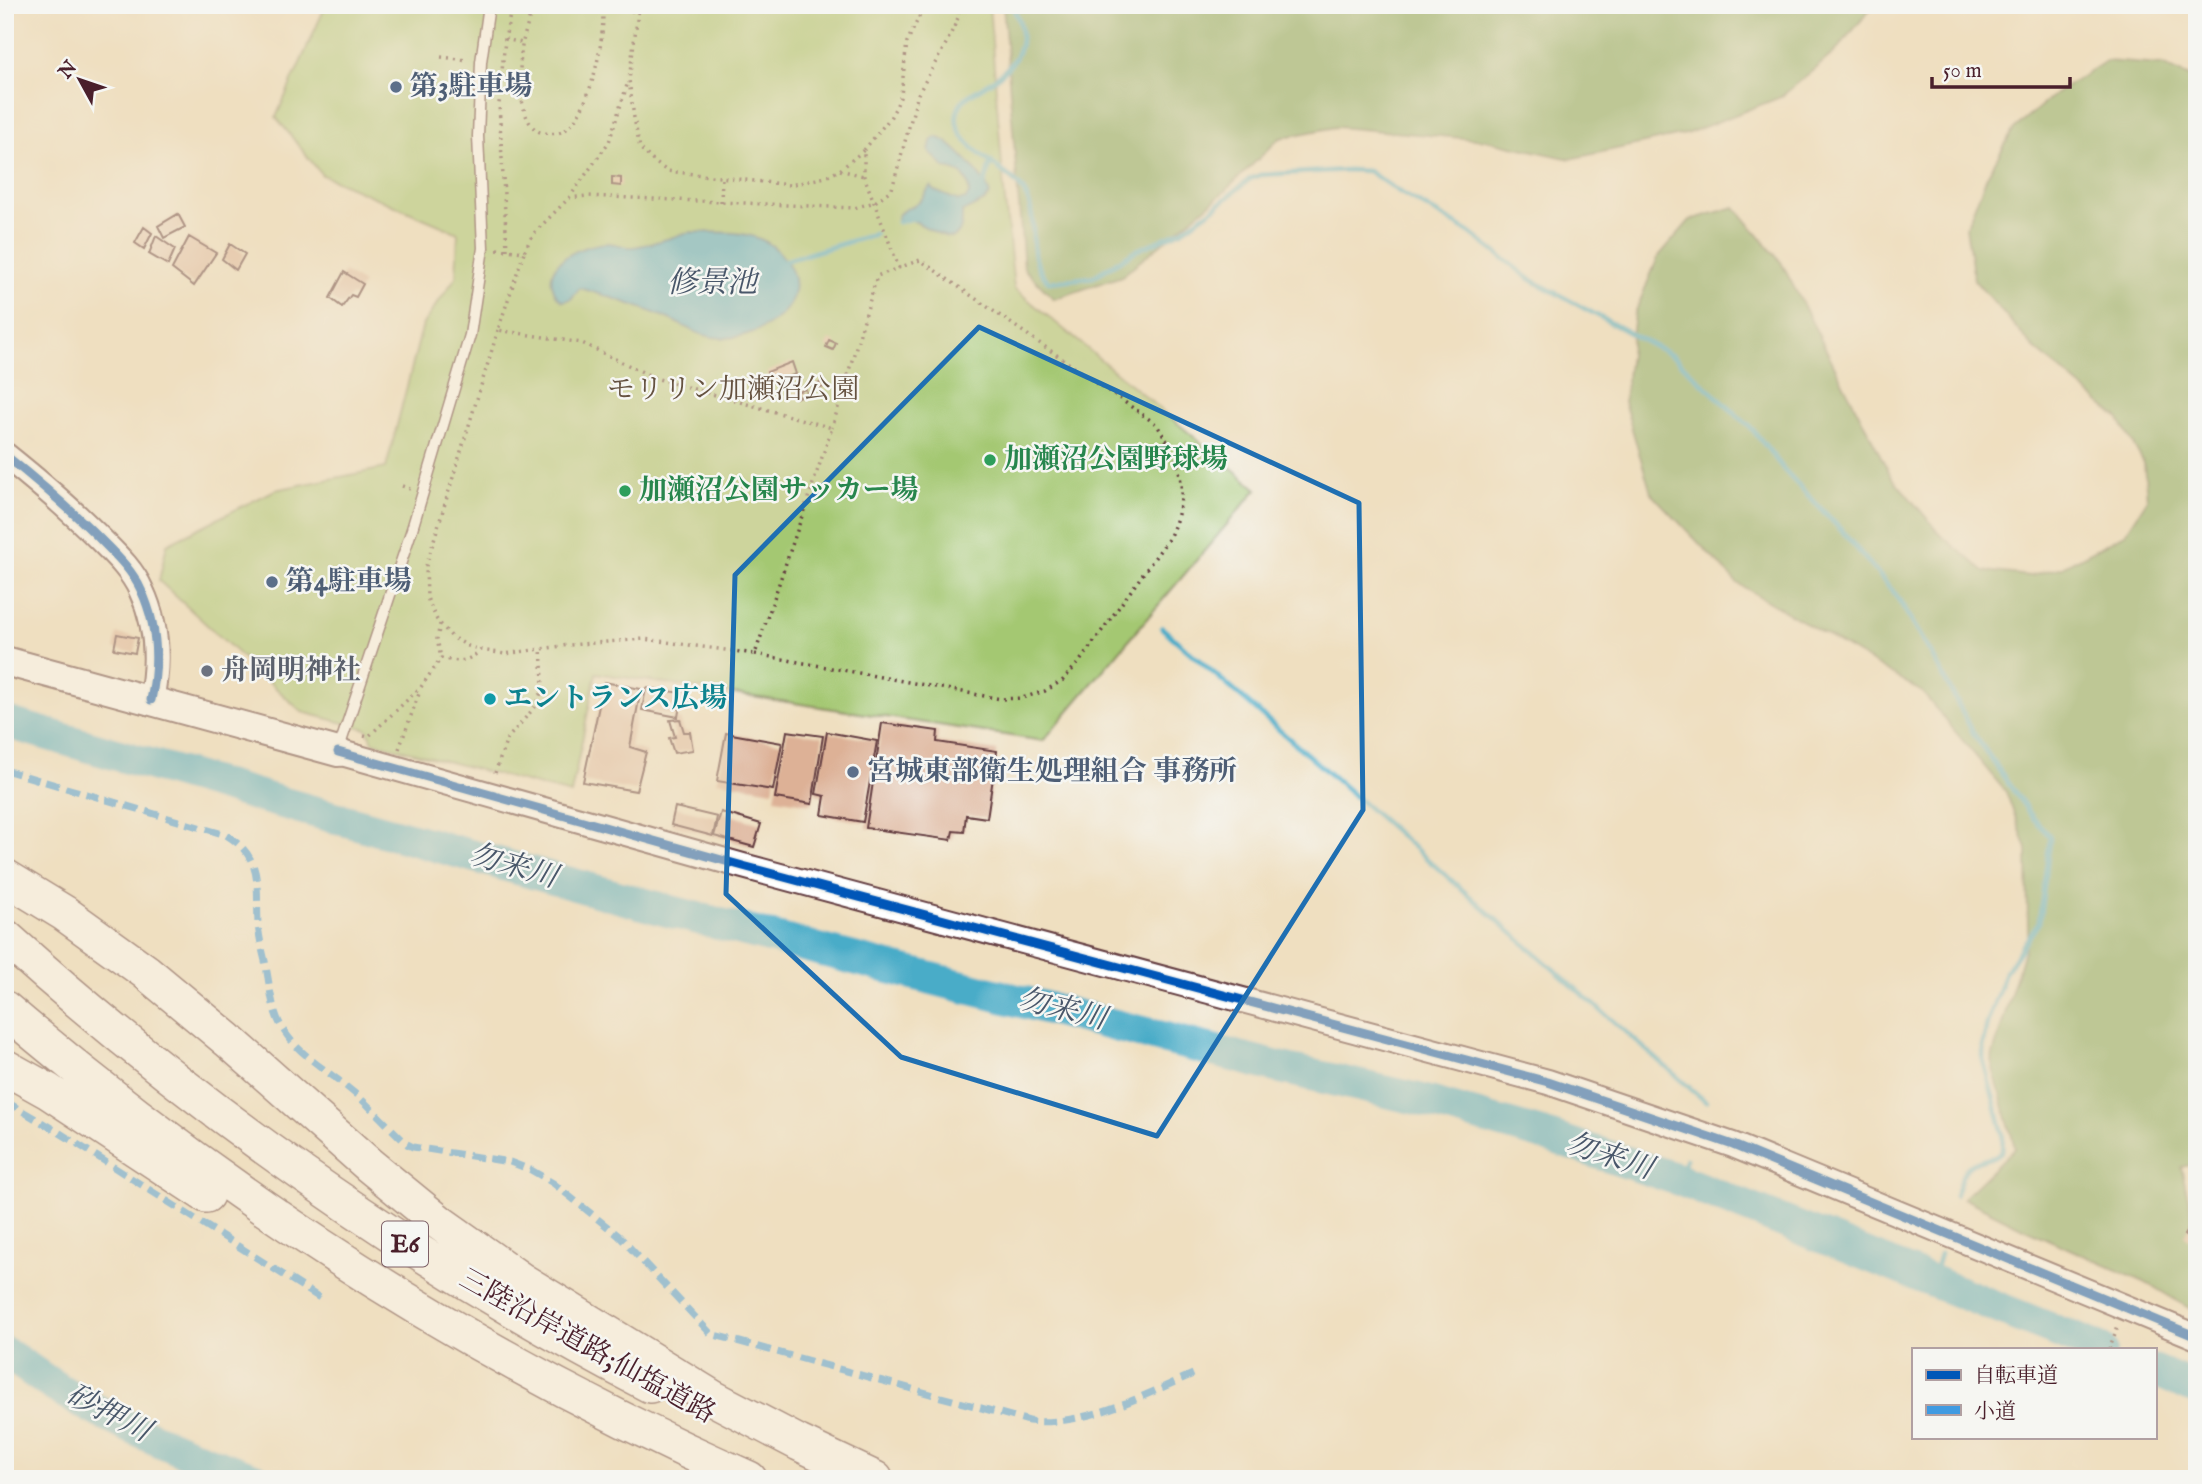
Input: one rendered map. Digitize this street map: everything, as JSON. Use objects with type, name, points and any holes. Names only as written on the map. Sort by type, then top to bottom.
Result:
[{"type":"highway","points":[[5,877],[64,913],[146,972],[228,1040],[369,1165],[440,1223],[522,1281],[711,1397],[875,1479]]},
{"type":"highway","name":"三陸沿岸道路;仙塩道路","points":[[5,937],[71,996],[156,1065],[255,1140],[417,1252],[611,1365],[701,1412],[850,1479]]},
{"type":"highway","name":"三陸沿岸道路;仙塩道路","points":[[5,1009],[79,1072],[163,1136],[248,1197],[412,1304],[491,1350],[671,1445],[749,1479]]},
{"type":"highway","points":[[5,1067],[48,1091],[204,1194],[388,1308],[575,1406],[671,1445]]},
{"type":"main road","points":[[5,661],[338,752]]},
{"type":"street","points":[[5,455],[83,520],[126,565],[141,590],[154,627],[156,669],[150,700]]},
{"type":"street","points":[[338,752],[743,866],[1548,1082],[1733,1145],[2197,1337]]},
{"type":"lane","points":[[338,752],[400,567],[470,335],[483,248],[478,136],[481,62],[489,5]]},
{"type":"path","points":[[507,250],[499,104],[505,38],[512,5]]},
{"type":"path","points":[[533,5],[522,43],[519,72],[522,97],[528,122],[539,132],[553,134],[566,130],[576,118],[597,72],[604,16],[602,5]]},
{"type":"path","points":[[639,5],[629,80],[609,142],[569,198],[533,234],[524,252],[426,566],[427,598],[440,624],[452,637],[468,646],[505,654],[644,639],[755,654],[1001,699],[1022,698],[1045,691],[1063,680],[1080,661],[1169,538],[1176,524],[1180,505],[1178,465],[1171,445],[1156,424],[920,260],[877,276],[832,428],[755,654]]},
{"type":"path","points":[[629,80],[640,148],[667,171],[790,185],[826,177],[840,170],[864,150],[890,118],[901,95],[908,42],[925,5]]},
{"type":"path","points":[[569,198],[588,196],[854,208],[875,202],[892,189],[918,94],[958,18],[958,5]]},
{"type":"path","points":[[603,11],[639,11]]},
{"type":"path","points":[[505,38],[522,43]]},
{"type":"path","points":[[441,57],[464,60]]},
{"type":"path","points":[[492,64],[502,65]]},
{"type":"path","points":[[864,150],[864,176],[899,268]]},
{"type":"path","points":[[840,170],[864,176]]},
{"type":"path","points":[[721,202],[722,177]]},
{"type":"path","points":[[483,248],[524,252]]},
{"type":"path","points":[[498,331],[582,343],[655,378],[832,428]]},
{"type":"path","points":[[402,486],[412,490]]},
{"type":"path","points":[[439,498],[446,500]]},
{"type":"path","points":[[363,735],[368,737],[421,687],[441,658],[437,639],[440,624]]},
{"type":"path","points":[[492,782],[507,739],[535,707],[541,693],[541,649]]},
{"type":"path","points":[[441,658],[469,660],[481,650]]},
{"type":"path","points":[[397,754],[421,687]]},
{"type":"path","points":[[2109,1348],[2117,1328]]},
{"type":"highlighted area","points":[[979,327],[1359,503],[1363,810],[1157,1136],[901,1057],[726,894],[735,575]]},
{"type":"green space","name":"モリリン加瀬沼公園","points":[[326,5],[989,5],[1014,288],[1257,489],[1043,741],[596,673],[571,794],[373,742],[367,729],[302,712],[159,581],[167,544],[275,490],[386,468],[423,324],[456,277],[458,233],[322,175],[276,117]]},
{"type":"green space","points":[[1003,5],[1874,5],[1835,52],[1781,97],[1686,134],[1570,159],[1485,140],[1336,127],[1280,138],[1224,192],[1122,276],[1054,299],[1024,269]]},
{"type":"green space","points":[[2106,61],[2162,65],[2197,80],[2197,1164],[2181,1167],[2197,1236],[2197,1313],[2152,1286],[1963,1198],[2015,1148],[1991,1061],[2028,937],[2027,849],[2006,792],[1922,692],[1737,583],[1651,493],[1624,402],[1635,313],[1658,257],[1690,220],[1735,207],[1781,262],[1891,476],[1943,537],[1984,571],[2031,576],[2062,567],[2125,534],[2147,500],[2144,463],[2118,418],[2033,347],[1974,280],[1966,227],[1987,176],[2014,129],[2055,94]]},
{"type":"water","points":[[935,137],[950,144],[967,161],[990,195],[985,201],[962,212],[961,225],[953,237],[939,234],[914,221],[897,220],[905,209],[921,200],[931,186],[935,191],[959,201],[966,199],[969,194],[968,183],[963,175],[945,168],[929,151],[931,141]]},
{"type":"water","name":"修景池","points":[[691,232],[744,234],[771,245],[785,259],[793,275],[794,290],[790,304],[768,325],[737,337],[721,338],[695,332],[671,320],[580,288],[571,299],[563,301],[555,292],[552,275],[556,267],[570,254],[579,250],[607,243],[633,247]]},
{"type":"building","points":[[612,177],[621,178],[621,186],[612,185]]},
{"type":"building","points":[[178,214],[185,227],[164,238],[158,226]]},
{"type":"building","points":[[144,227],[152,233],[144,249],[135,243]]},
{"type":"building","points":[[156,236],[175,249],[168,265],[149,254]]},
{"type":"building","points":[[189,237],[216,253],[194,286],[172,269]]},
{"type":"building","points":[[230,244],[245,254],[236,270],[222,259]]},
{"type":"building","points":[[344,272],[363,284],[356,297],[351,295],[342,307],[330,298]]},
{"type":"building","points":[[829,340],[836,343],[833,350],[826,347]]},
{"type":"building","points":[[792,362],[796,374],[771,383],[767,372]]},
{"type":"building","points":[[822,382],[824,387],[814,391],[812,386]]},
{"type":"building","points":[[806,389],[807,394],[795,398],[793,393]]},
{"type":"building","points":[[117,634],[138,638],[135,653],[114,649]]},
{"type":"building","points":[[604,682],[641,689],[630,747],[646,752],[636,791],[583,782]]},
{"type":"building","points":[[646,688],[682,693],[678,717],[642,710]]},
{"type":"building","points":[[680,719],[684,732],[690,732],[693,750],[674,753],[669,738],[675,737],[670,720]]},
{"type":"building","points":[[882,723],[938,731],[937,742],[997,751],[987,818],[966,815],[964,832],[953,831],[951,840],[866,828]]},
{"type":"building","points":[[787,731],[823,736],[812,804],[775,798]]},
{"type":"building","points":[[827,732],[877,741],[863,822],[822,815],[825,796],[816,794]]},
{"type":"building","points":[[726,733],[782,743],[773,790],[717,781]]},
{"type":"building","points":[[675,807],[717,817],[713,836],[671,825]]},
{"type":"building","points":[[721,812],[761,824],[754,847],[714,836]]},
{"type":"building","points":[[2197,1215],[2197,1245],[2184,1235]]},
{"type":"waterway","points":[[1012,5],[1021,36],[1017,55],[998,77],[963,101],[958,109],[958,126],[971,147],[1024,192],[1032,214],[1036,261],[1049,282],[1093,277],[1135,251],[1181,231],[1250,179],[1260,175],[1368,171],[1469,232],[1530,279],[1674,357],[1753,430],[1785,471],[1841,530],[1896,595],[1975,736],[2033,818],[2049,835],[2050,840],[2039,922],[2005,972],[1983,1043],[1983,1060],[2003,1134],[2002,1151],[1967,1168],[1955,1195]]},
{"type":"waterway","points":[[983,189],[991,161]]},
{"type":"waterway","points":[[898,222],[916,218]]},
{"type":"waterway","points":[[781,262],[875,234]]},
{"type":"waterway","points":[[1162,628],[1706,1102]]},
{"type":"waterway","name":"勿来川","points":[[5,722],[669,911],[1277,1067],[1418,1099],[1541,1134],[1677,1179],[2099,1348]]},
{"type":"waterway","points":[[1677,1179],[1686,1159]]},
{"type":"waterway","points":[[1932,1281],[1940,1254]]},
{"type":"waterway","name":"砂押川","points":[[5,1353],[82,1403],[180,1450],[256,1479]]},
{"type":"waterway","name":"勿来川","points":[[2156,1371],[2197,1389]]},
{"type":"marked path","points":[[5,770],[226,835],[238,844],[247,853],[255,874],[259,933],[274,1008],[279,1022],[295,1045],[360,1098],[407,1144],[510,1162],[553,1183],[619,1236],[711,1334],[1029,1421],[1071,1419],[1113,1408],[1193,1374]]},
{"type":"marked path","points":[[5,1101],[320,1298]]},
{"type":"cycle path","points":[[5,455],[93,532],[138,583],[154,631],[156,658],[151,700]]},
{"type":"cycle path","points":[[338,752],[743,866],[1548,1082],[1733,1145],[2197,1337]]},
{"type":"place","name":"第3駐車場","points":[[396,87]]},
{"type":"place","name":"加瀬沼公園野球場","points":[[990,460]]},
{"type":"place","name":"加瀬沼公園サッカー場","points":[[625,491]]},
{"type":"place","name":"第4駐車場","points":[[272,582]]},
{"type":"place","name":"舟岡明神社","points":[[207,671]]},
{"type":"place","name":"エントランス広場","points":[[490,699]]},
{"type":"place","name":"宮城東部衛生処理組合 事務所","points":[[853,772]]}]
